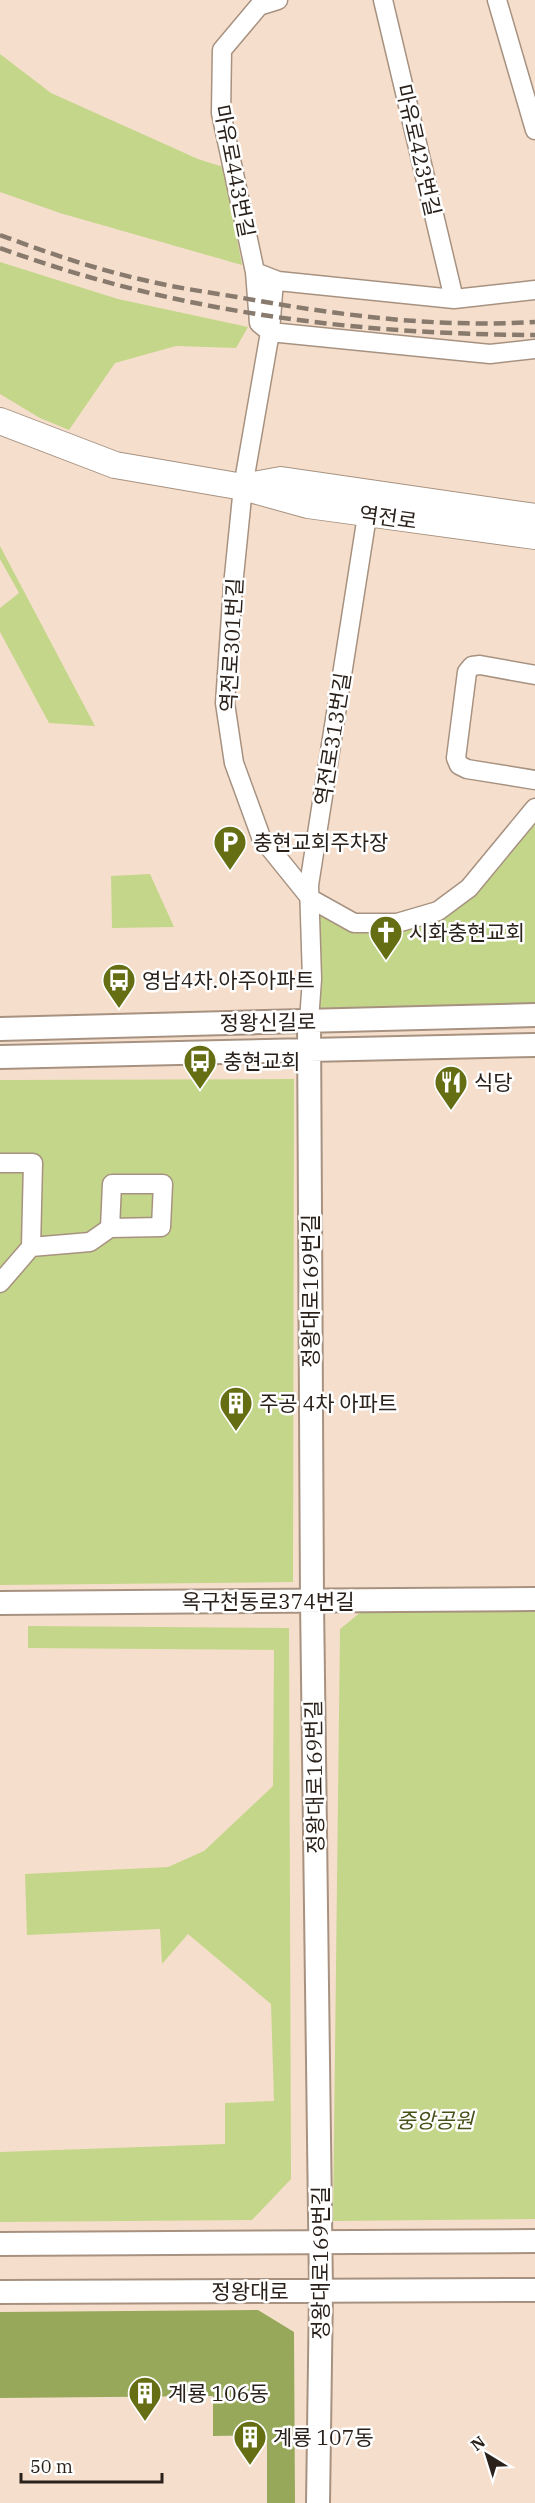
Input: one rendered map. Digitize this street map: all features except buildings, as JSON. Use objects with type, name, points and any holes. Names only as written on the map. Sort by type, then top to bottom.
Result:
[{"type":"main road","name":"역전로","points":[[0,421],[115,465],[243,487],[280,480],[369,504],[535,536]]},
{"type":"main road","name":"역전로","points":[[369,504],[535,517]]},
{"type":"street","name":"마유로443번길","points":[[270,332],[259,323],[255,272],[221,113],[222,50],[259,6],[278,0]]},
{"type":"street","name":"마유로423번길","points":[[383,0],[454,299]]},
{"type":"street","points":[[497,0],[535,130]]},
{"type":"street","points":[[255,272],[276,280],[454,299],[535,290]]},
{"type":"street","name":"역전로301번길","points":[[276,280],[270,332],[243,487],[225,703],[234,763],[261,837],[311,899],[354,923],[397,923],[438,911],[469,888],[535,808]]},
{"type":"street","points":[[270,332],[490,354],[535,349]]},
{"type":"street","name":"역전로313번길","points":[[309,1021],[312,979],[309,885],[369,504]]},
{"type":"street","points":[[535,675],[480,665],[472,666],[467,672],[456,758],[459,765],[467,769],[535,780]]},
{"type":"street","name":"정왕신길로","points":[[0,1029],[535,1015]]},
{"type":"street","name":"정왕대로169번길","points":[[309,1021],[312,1601],[321,2291],[318,2503]]},
{"type":"street","name":"정왕신길로","points":[[0,1057],[535,1045]]},
{"type":"street","points":[[0,1163],[33,1163],[31,1247],[0,1283]]},
{"type":"street","points":[[31,1247],[90,1242],[110,1228]]},
{"type":"street","name":"옥구천동로374번길","points":[[0,1603],[535,1599]]},
{"type":"street","points":[[0,2244],[535,2241]]},
{"type":"street","name":"정왕대로","points":[[0,2292],[535,2290]]},
{"type":"green space","points":[[0,54],[51,93],[198,159],[223,167],[242,265],[60,213],[0,192]]},
{"type":"green space","points":[[0,262],[118,299],[248,327],[236,348],[176,346],[115,363],[69,430],[40,418],[0,394]]},
{"type":"green space","points":[[0,546],[95,726],[49,723],[0,632],[0,608],[19,593],[0,559]]},
{"type":"green space","points":[[535,812],[535,1004],[320,1008],[319,913],[432,922]]},
{"type":"green space","points":[[150,874],[174,927],[112,928],[111,876]]},
{"type":"green space","points":[[294,1079],[293,1582],[0,1585],[0,1080]]},
{"type":"green space","name":"중앙공원","points":[[535,1611],[535,2219],[333,2221],[340,1629],[361,1612]]},
{"type":"green space","points":[[28,1626],[289,1628],[291,2179],[252,2220],[0,2222],[0,2152],[225,2144],[225,2103],[274,2101],[271,2004],[188,1934],[162,1964],[160,1929],[27,1935],[25,1874],[168,1867],[204,1851],[273,1786],[274,1650],[28,1648]]},
{"type":"green space","points":[[258,2310],[294,2332],[295,2503],[267,2503],[267,2435],[213,2436],[213,2396],[0,2398],[0,2312]]},
{"type":"railway","points":[[0,235],[73,261],[129,277],[181,288],[385,318],[460,323],[535,322]]},
{"type":"railway","points":[[0,248],[131,288],[264,315],[398,330],[535,335]]},
{"type":"place","name":"충현교회주차장","points":[[230,871]]},
{"type":"place","name":"시화충현교회","points":[[386,961]]},
{"type":"place","name":"영남4차.아주아파트","points":[[119,1009]]},
{"type":"place","name":"충현교회","points":[[200,1090]]},
{"type":"place","name":"식당","points":[[451,1111]]},
{"type":"place","name":"주공 4차 아파트","points":[[236,1432]]},
{"type":"place","name":"계룡 106동","points":[[145,2422]]},
{"type":"place","name":"계룡 107동","points":[[250,2466]]}]
